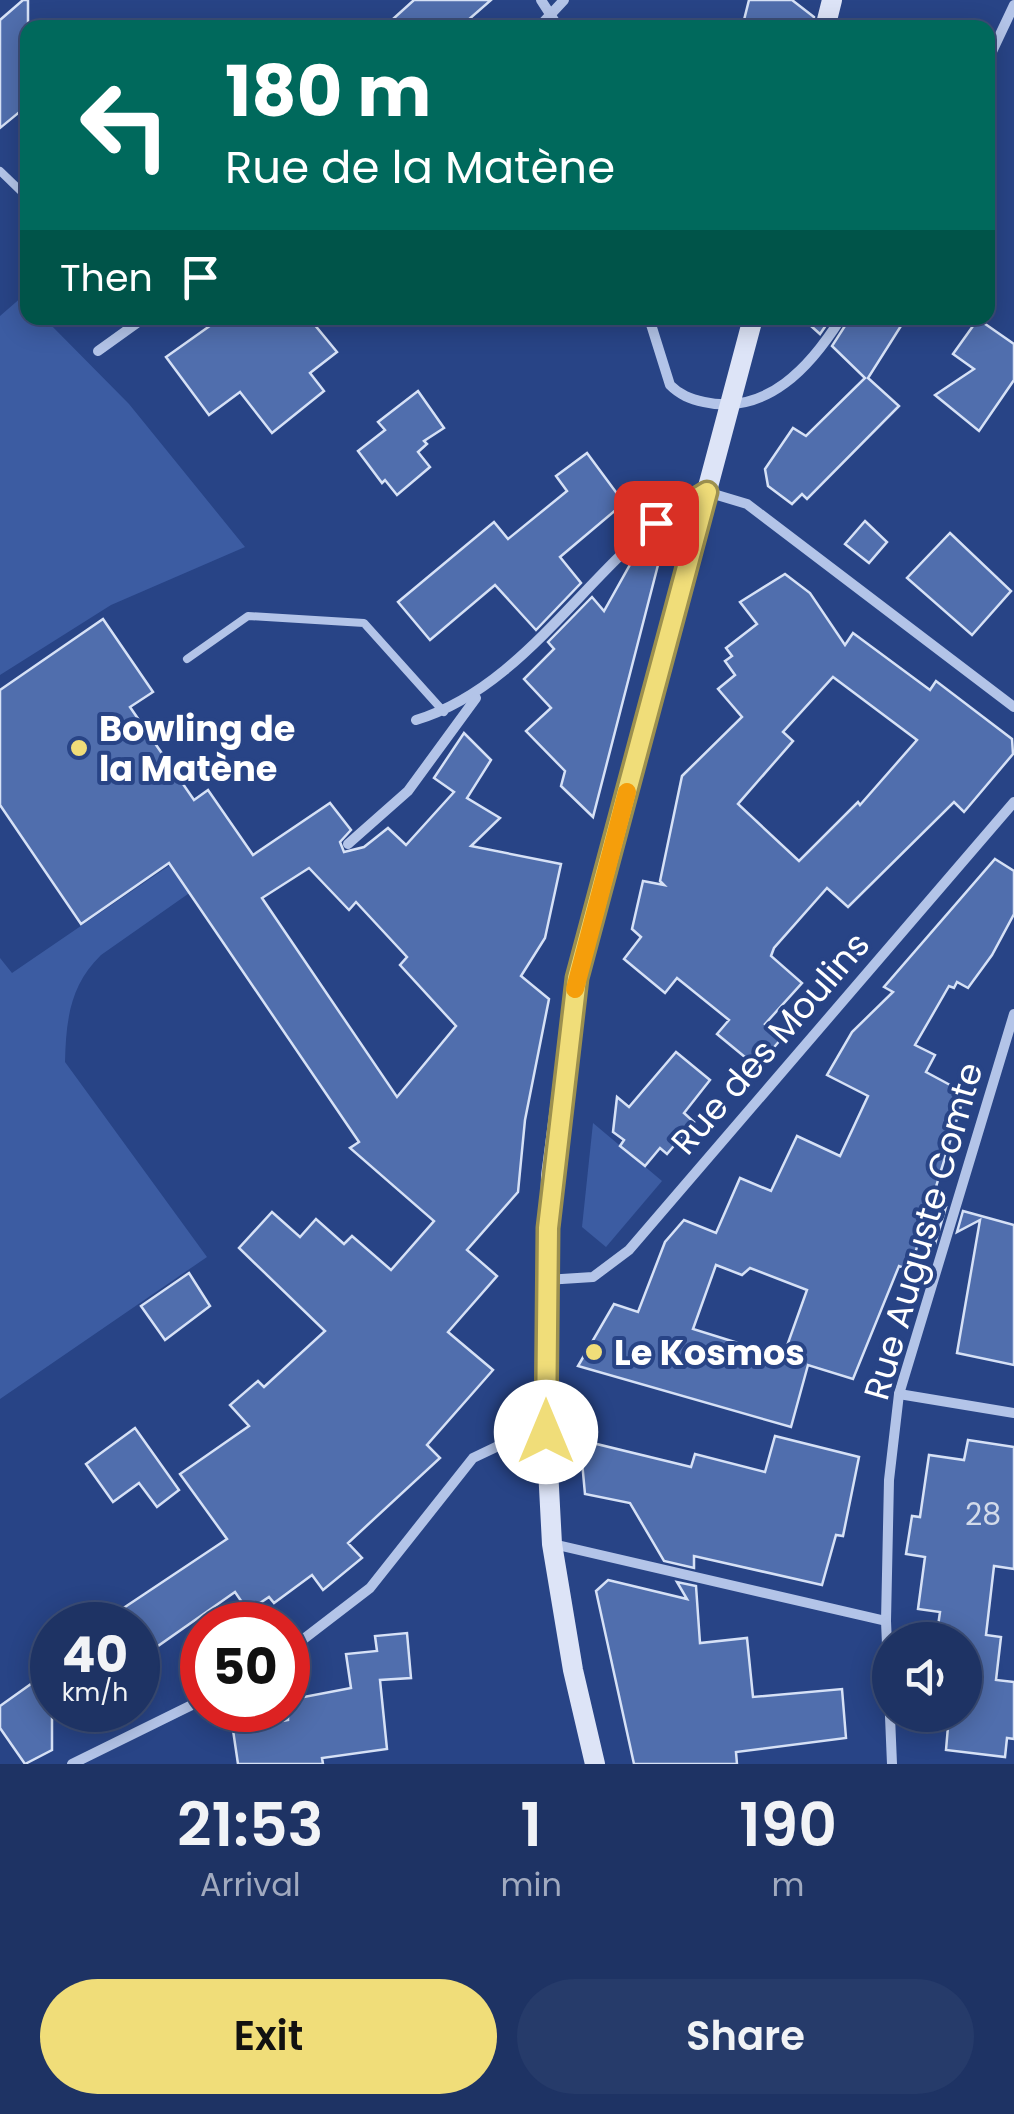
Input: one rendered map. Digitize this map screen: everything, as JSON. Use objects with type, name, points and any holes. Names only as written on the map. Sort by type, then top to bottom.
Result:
[{"type":"main road","points":[[595,1764],[573,1670],[552,1544],[546,1432],[551,1176],[577,978],[752,325]]},
{"type":"street","points":[[540,0],[556,20]]},
{"type":"street","points":[[547,20],[564,0]]},
{"type":"street","points":[[995,45],[1014,4]]},
{"type":"street","points":[[98,352],[135,325]]},
{"type":"street","points":[[651,325],[670,385],[695,400],[729,408],[768,396],[812,362],[836,325]]},
{"type":"street","points":[[348,844],[408,791],[483,690],[656,523],[707,492],[747,504],[1014,706]]},
{"type":"street","points":[[416,720],[444,712],[483,690]]},
{"type":"street","name":"Rue des Moulins","points":[[546,1280],[594,1277],[628,1250],[1014,802]]},
{"type":"street","name":"Rue Auguste Comte","points":[[892,1764],[886,1621],[889,1480],[900,1394],[1014,1014]]},
{"type":"street","points":[[900,1394],[1014,1413]]},
{"type":"street","points":[[310,1634],[370,1588],[473,1458],[515,1438],[546,1432]]},
{"type":"street","points":[[552,1544],[886,1621]]},
{"type":"street","points":[[72,1764],[180,1711]]},
{"type":"lane","points":[[0,171],[20,190]]},
{"type":"lane","points":[[187,659],[248,616],[364,623],[444,712]]},
{"type":"shaded area","points":[[20,299],[20,325],[51,325],[129,404],[245,547],[111,605],[0,675],[0,316]]},
{"type":"shaded area","points":[[217,833],[235,861],[101,955],[82,978],[69,1018],[65,1062],[207,1257],[0,1399],[0,958],[12,973]]},
{"type":"shaded area","points":[[593,1123],[662,1181],[606,1247],[582,1227]]},
{"type":"building","points":[[28,0],[28,20],[20,20],[20,112],[0,128],[0,20]]},
{"type":"building","points":[[414,0],[491,0],[468,20],[392,20]]},
{"type":"building","points":[[749,0],[792,0],[814,17],[813,20],[744,20]]},
{"type":"building","points":[[211,325],[315,325],[337,352],[310,373],[324,391],[272,433],[240,392],[209,415],[166,357]]},
{"type":"building","points":[[810,325],[826,325],[820,334]]},
{"type":"building","points":[[846,325],[902,325],[868,378],[899,406],[807,499],[802,494],[792,504],[768,486],[765,469],[793,428],[806,436],[865,378],[832,346]]},
{"type":"building","points":[[974,325],[987,325],[1014,344],[1014,380],[979,431],[935,395],[974,369],[953,354]]},
{"type":"building","points":[[418,391],[444,428],[424,441],[427,444],[418,452],[430,467],[397,495],[385,480],[382,483],[358,451],[385,430],[378,422]]},
{"type":"building","points":[[587,453],[624,503],[560,557],[581,583],[536,630],[495,585],[430,640],[398,602],[494,522],[508,539],[567,491],[556,476]]},
{"type":"building","points":[[865,521],[887,542],[869,563],[845,544]]},
{"type":"building","points":[[950,533],[1011,591],[972,635],[907,578]]},
{"type":"building","points":[[636,554],[658,565],[593,817],[561,786],[565,771],[526,731],[551,708],[524,679],[554,649],[548,642],[592,597],[604,611]]},
{"type":"building","points":[[785,574],[810,593],[845,645],[853,633],[930,690],[936,681],[1012,739],[1013,754],[964,812],[954,802],[848,907],[827,888],[774,948],[771,956],[802,983],[765,1024],[782,1038],[757,1067],[717,1034],[729,1020],[677,978],[665,993],[624,959],[641,937],[632,929],[643,881],[664,885],[660,881],[682,776],[742,717],[718,689],[735,675],[725,661],[732,656],[726,648],[757,624],[740,602]],"holes":[[[833,677],[917,740],[860,805],[858,802],[799,861],[738,804],[793,741],[783,732]]]},
{"type":"building","points":[[103,619],[153,692],[130,707],[194,800],[208,790],[253,855],[330,803],[351,830],[340,842],[344,852],[364,847],[388,828],[406,845],[454,792],[434,778],[464,733],[491,760],[467,798],[500,818],[471,846],[561,864],[545,938],[521,976],[549,999],[525,1120],[518,1192],[467,1250],[497,1276],[448,1332],[493,1370],[427,1445],[440,1458],[348,1543],[362,1558],[323,1590],[312,1575],[275,1602],[269,1597],[262,1602],[242,1602],[235,1592],[221,1602],[180,1602],[180,1631],[160,1645],[160,1602],[132,1602],[227,1539],[180,1474],[249,1426],[230,1405],[258,1381],[264,1387],[325,1331],[239,1248],[272,1212],[300,1237],[316,1219],[344,1244],[352,1236],[391,1270],[434,1221],[350,1148],[359,1142],[169,863],[81,924],[0,805],[0,690]],"holes":[[[309,868],[349,910],[356,902],[407,957],[400,965],[456,1026],[397,1097],[262,898]]]},
{"type":"building","points":[[995,859],[1014,871],[1014,914],[992,955],[968,988],[957,982],[954,988],[949,986],[915,1045],[935,1055],[926,1072],[965,1093],[931,1203],[946,1207],[935,1244],[920,1237],[910,1270],[899,1266],[853,1379],[808,1365],[791,1427],[578,1366],[614,1304],[638,1312],[665,1242],[684,1220],[716,1233],[740,1178],[771,1191],[797,1136],[840,1156],[868,1096],[827,1075],[852,1032],[893,992],[884,987]],"holes":[[[716,1265],[742,1275],[750,1268],[807,1290],[783,1357],[693,1329]]]},
{"type":"building","points":[[676,1052],[710,1080],[684,1113],[694,1122],[667,1154],[660,1148],[645,1166],[620,1146],[624,1140],[613,1132],[617,1097],[629,1107]]},
{"type":"building","points":[[963,1211],[1014,1225],[1014,1365],[957,1353],[980,1220],[957,1232]]},
{"type":"building","points":[[189,1273],[210,1306],[165,1340],[141,1306]]},
{"type":"building","points":[[135,1428],[179,1490],[157,1507],[139,1483],[113,1502],[86,1464]]},
{"type":"building","points":[[775,1436],[859,1457],[843,1536],[836,1535],[822,1585],[694,1556],[694,1568],[664,1561],[630,1503],[585,1494],[580,1440],[691,1467],[695,1454],[765,1472]]},
{"type":"building","points":[[968,1440],[1014,1447],[1014,1569],[994,1566],[986,1635],[1001,1637],[996,1680],[1014,1682],[1014,1739],[1007,1738],[1005,1757],[946,1750],[948,1732],[982,1732],[982,1622],[939,1622],[940,1612],[918,1609],[925,1557],[906,1554],[912,1516],[920,1517],[929,1455],[964,1460]]},
{"type":"building","points":[[608,1580],[687,1599],[677,1582],[696,1586],[700,1643],[747,1638],[753,1697],[842,1689],[846,1738],[736,1752],[737,1764],[634,1764],[596,1591]]},
{"type":"building","points":[[407,1633],[411,1678],[380,1680],[387,1749],[322,1758],[323,1764],[238,1764],[233,1732],[310,1732],[310,1696],[351,1688],[346,1654],[377,1651],[375,1636]]},
{"type":"building","points":[[30,1685],[30,1732],[52,1732],[52,1750],[25,1764],[0,1728],[0,1706]]},
{"type":"slow traffic","points":[[575,989],[627,792]]},
{"type":"place","name":"Bowling de la Matène","points":[[79,748]]},
{"type":"place","name":"Le Kosmos","points":[[594,1352]]},
{"type":"route","points":[[546,1432],[551,1176],[577,978],[707,492],[656,523]]}]
